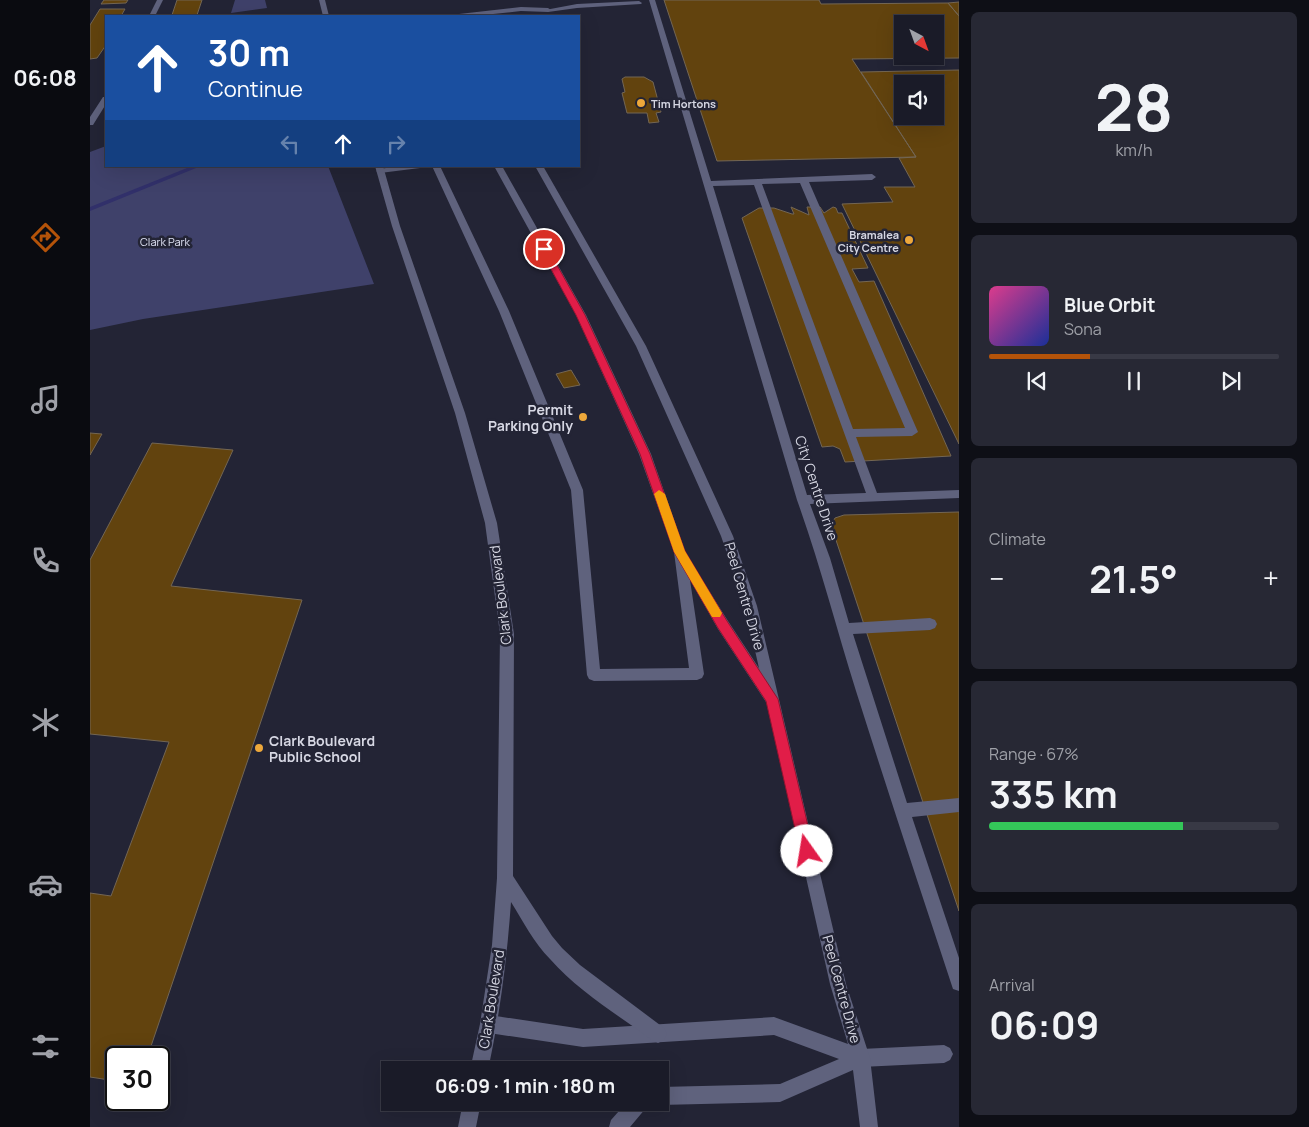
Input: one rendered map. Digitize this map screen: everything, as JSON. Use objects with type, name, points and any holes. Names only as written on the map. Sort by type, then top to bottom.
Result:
[{"type":"street","points":[[152,15],[160,0]]},
{"type":"street","points":[[322,0],[326,15]]},
{"type":"street","points":[[547,0],[549,13]]},
{"type":"street","name":"City Centre Drive","points":[[652,0],[803,500],[824,558],[843,629],[959,983]]},
{"type":"street","points":[[469,15],[521,9],[549,13],[577,6],[639,3]]},
{"type":"street","points":[[90,124],[105,101]]},
{"type":"street","points":[[380,169],[407,167]]},
{"type":"street","points":[[436,167],[504,311],[577,490],[594,674],[697,674],[680,552]]},
{"type":"street","points":[[499,167],[581,315],[645,454],[680,552],[723,625],[772,699]]},
{"type":"street","name":"Peel Centre Drive","points":[[540,167],[641,346],[727,536],[750,606],[838,984],[861,1058],[869,1127]]},
{"type":"street","name":"Clark Boulevard","points":[[380,169],[396,226],[460,413],[491,523],[508,634],[505,878],[500,945],[489,1024],[481,1061]]},
{"type":"street","points":[[708,184],[872,177]]},
{"type":"street","points":[[804,180],[912,432],[850,433]]},
{"type":"street","points":[[757,182],[873,497]]},
{"type":"street","points":[[803,500],[959,494]]},
{"type":"street","points":[[843,629],[930,624]]},
{"type":"street","points":[[904,811],[959,805]]},
{"type":"street","points":[[505,878],[546,942],[556,954],[574,971],[658,1034]]},
{"type":"street","name":"Peel Centre Drive","points":[[489,1024],[583,1038],[774,1026],[861,1058]]},
{"type":"street","points":[[861,1058],[944,1054]]},
{"type":"street","name":"Peel Centre Drive","points":[[669,1096],[780,1093],[861,1058]]},
{"type":"street","points":[[466,1127],[470,1111]]},
{"type":"street","points":[[618,1127],[632,1111]]},
{"type":"green space","points":[[235,0],[265,0],[267,8],[231,13]]},
{"type":"green space","name":"Clark Park","points":[[105,146],[105,167],[328,167],[374,284],[143,319],[90,330],[90,152]]},
{"type":"building","points":[[104,0],[128,0],[126,3],[101,4]]},
{"type":"building","points":[[177,0],[202,0],[197,15],[172,15]]},
{"type":"building","points":[[664,0],[819,0],[821,4],[948,3],[959,16],[959,58],[944,58],[944,15],[894,15],[894,59],[852,59],[916,157],[717,161]]},
{"type":"building","points":[[959,2],[959,16],[948,3]]},
{"type":"building","points":[[100,9],[125,9],[122,15],[105,15],[105,46],[97,58],[90,59],[90,25]]},
{"type":"building","name":"Bramalea City Centre","points":[[959,70],[959,444],[842,204],[893,202],[884,187],[915,187],[899,158],[916,157],[895,125],[944,125],[944,75],[894,75],[894,123],[861,72]]},
{"type":"building","name":"Tim Hortons","points":[[625,77],[644,77],[653,82],[661,112],[656,113],[659,122],[649,123],[647,113],[627,113],[622,93],[625,92],[622,79]]},
{"type":"building","points":[[791,207],[809,215],[807,207],[820,207],[824,213],[833,207],[836,208],[838,213],[842,213],[868,268],[852,269],[859,282],[874,281],[951,456],[845,462],[840,449],[833,446],[822,447],[742,218],[759,208],[774,208],[794,214]]},
{"type":"building","points":[[571,370],[580,385],[564,388],[556,374]]},
{"type":"building","points":[[90,433],[102,434],[90,455]]},
{"type":"building","points":[[152,443],[233,450],[171,586],[302,600],[151,1046],[105,1046],[105,1079],[90,1077],[90,893],[111,896],[169,742],[90,734],[90,560]]},
{"type":"building","points":[[959,512],[959,911],[831,525],[835,518],[844,515]]},
{"type":"waterway","points":[[90,209],[195,167]]},
{"type":"slow traffic","points":[[659,494],[680,552],[716,613]]},
{"type":"place","name":"Tim Hortons","points":[[641,103]]},
{"type":"place","name":"Bramalea City Centre","points":[[909,240]]},
{"type":"place","name":"Permit Parking Only","points":[[583,417]]},
{"type":"place","name":"Clark Boulevard Public School","points":[[259,748]]},
{"type":"route","points":[[544,249],[581,315],[645,454],[680,552],[723,625],[772,699],[807,851]]}]
